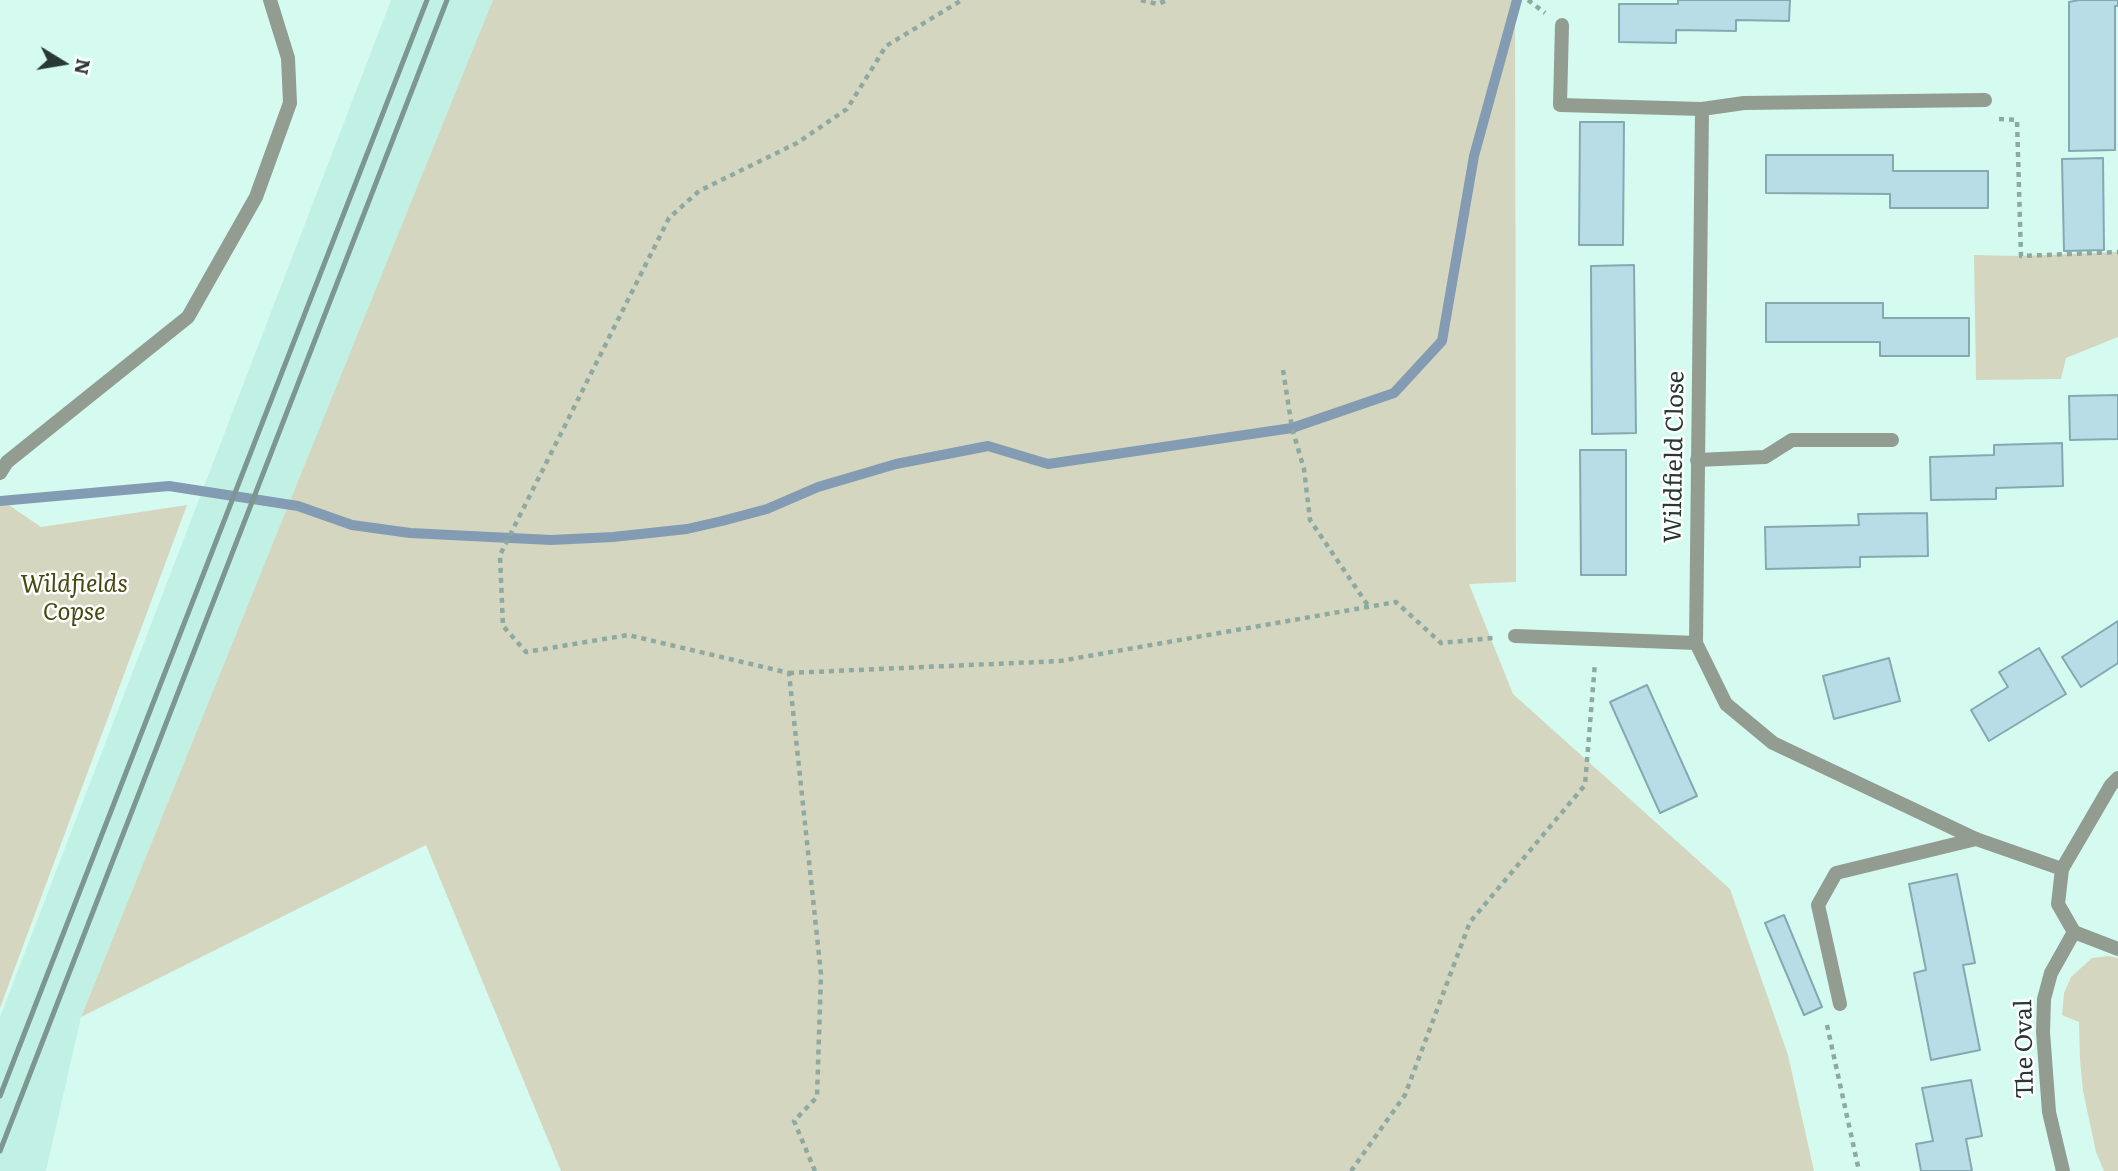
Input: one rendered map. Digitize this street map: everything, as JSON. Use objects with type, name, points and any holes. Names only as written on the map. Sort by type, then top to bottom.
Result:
[{"type":"street","points":[[0,473],[7,462],[188,317],[256,197],[290,103],[288,58],[270,0]]},
{"type":"street","points":[[1562,25],[1560,105],[1703,109],[1744,103],[1985,100]]},
{"type":"street","name":"Wildfield Close","points":[[1703,109],[1696,643],[1726,704],[1773,743],[1976,839],[2062,869]]},
{"type":"street","points":[[1697,460],[1765,457],[1792,440],[1892,440]]},
{"type":"street","points":[[1515,636],[1597,637],[1696,643]]},
{"type":"street","points":[[2118,778],[2111,785],[2062,869],[2058,904],[2074,932],[2118,949]]},
{"type":"street","points":[[1840,1004],[1818,905],[1836,873],[1976,839]]},
{"type":"street","name":"The Oval","points":[[2063,1171],[2049,1112],[2043,1032],[2044,999],[2051,973],[2074,932]]},
{"type":"path","points":[[962,0],[886,46],[847,109],[797,143],[699,191],[669,218],[500,555],[503,626],[526,652],[628,635],[789,673],[1060,661],[1396,602],[1441,643],[1515,636]]},
{"type":"path","points":[[1141,0],[1157,4],[1168,0]]},
{"type":"path","points":[[1985,100],[1990,118],[2017,120],[2021,256],[2118,252]]},
{"type":"path","points":[[1283,370],[1292,428],[1304,469],[1310,520],[1369,607]]},
{"type":"path","points":[[1351,1171],[1405,1095],[1470,922],[1585,785],[1597,637]]},
{"type":"path","points":[[789,673],[821,974],[817,1097],[794,1121],[815,1171]]},
{"type":"path","points":[[1840,1004],[1824,1008],[1859,1171]]},
{"type":"shaded area","points":[[391,0],[494,0],[81,1017],[46,1171],[0,1171],[0,1017]]},
{"type":"green space","points":[[493,0],[1515,0],[1516,582],[1469,584],[1513,694],[1730,889],[1788,1055],[1814,1171],[561,1171],[426,845],[81,1017]]},
{"type":"green space","points":[[2118,252],[2118,337],[2066,358],[2061,379],[1976,380],[1974,255]]},
{"type":"green space","name":"Wildfields Copse","points":[[0,499],[41,527],[187,505],[0,1008]]},
{"type":"green space","points":[[2092,958],[2118,958],[2118,1171],[2104,1171],[2096,1152],[2083,1091],[2079,1022],[2062,1015],[2064,993],[2071,977]]},
{"type":"building","points":[[1678,0],[1790,0],[1789,21],[1736,20],[1736,31],[1676,30],[1676,43],[1619,42],[1619,4],[1678,4]]},
{"type":"building","points":[[2118,0],[2118,6],[2115,6],[2115,150],[2069,151],[2069,2]]},
{"type":"building","points":[[1580,122],[1624,122],[1623,245],[1579,245]]},
{"type":"building","points":[[1766,155],[1893,155],[1893,171],[1988,171],[1988,208],[1890,208],[1890,194],[1766,193]]},
{"type":"building","points":[[2103,158],[2104,250],[2064,251],[2062,159]]},
{"type":"building","points":[[1634,265],[1636,433],[1592,434],[1591,266]]},
{"type":"building","points":[[1766,303],[1883,303],[1883,318],[1969,318],[1969,356],[1880,356],[1880,342],[1766,342]]},
{"type":"building","points":[[2118,395],[2118,439],[2070,440],[2069,396]]},
{"type":"building","points":[[2062,443],[2063,486],[1996,488],[1996,499],[1931,500],[1930,457],[1994,455],[1994,445]]},
{"type":"building","points":[[1580,450],[1626,450],[1626,575],[1581,575]]},
{"type":"building","points":[[1927,513],[1928,556],[1860,557],[1860,567],[1766,569],[1765,527],[1859,525],[1858,514]]},
{"type":"building","points":[[2118,621],[2118,663],[2081,687],[2062,657]]},
{"type":"building","points":[[2039,648],[2066,694],[1989,741],[1971,710],[2008,687],[1999,672]]},
{"type":"building","points":[[1889,658],[1900,701],[1834,719],[1823,676]]},
{"type":"building","points":[[1647,685],[1697,796],[1660,813],[1610,702]]},
{"type":"building","points":[[1957,874],[1975,963],[1963,965],[1980,1050],[1931,1060],[1914,973],[1926,970],[1909,884]]},
{"type":"building","points":[[1784,915],[1822,1007],[1804,1015],[1765,923]]},
{"type":"building","points":[[1971,1080],[1982,1136],[1966,1139],[1972,1171],[1921,1171],[1916,1144],[1933,1141],[1922,1088]]},
{"type":"waterway","points":[[0,501],[169,486],[298,506],[352,525],[410,533],[551,540],[613,537],[687,529],[722,521],[767,509],[818,487],[896,464],[988,446],[1048,464],[1292,428],[1394,393],[1442,341],[1474,156],[1517,0]]},
{"type":"railway","points":[[0,1096],[427,0]]},
{"type":"railway","points":[[0,1151],[447,0]]}]
